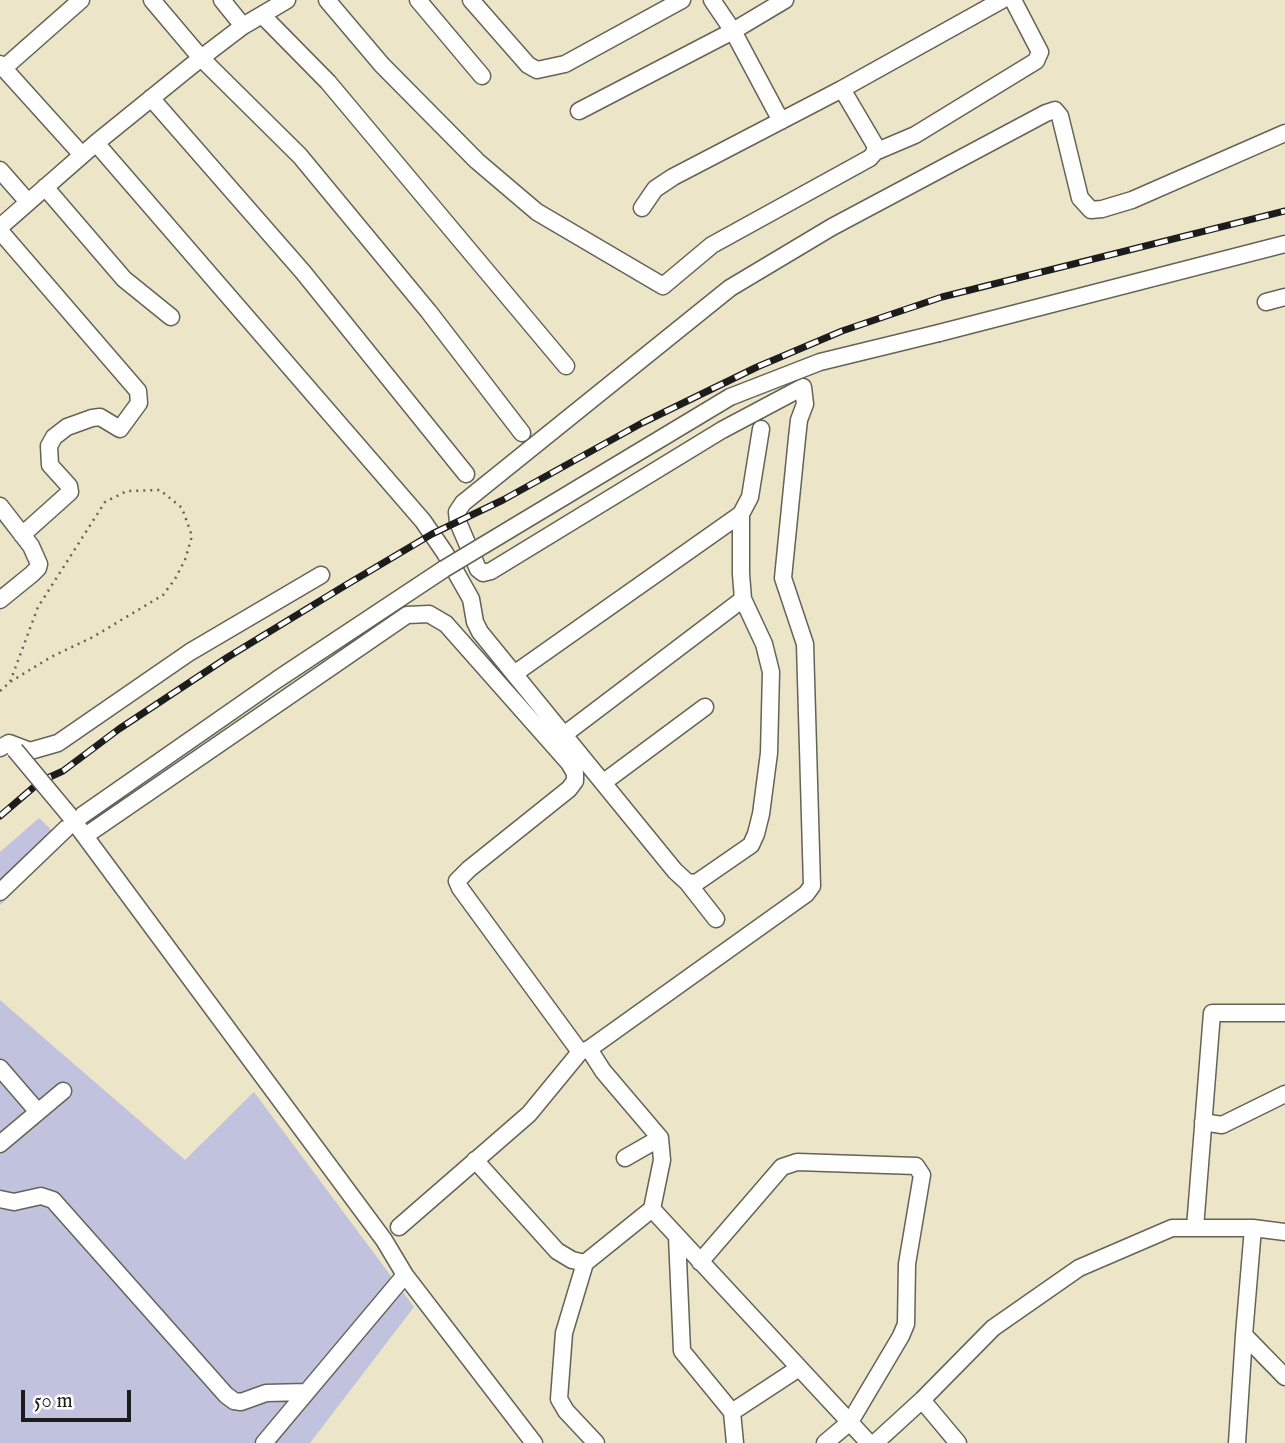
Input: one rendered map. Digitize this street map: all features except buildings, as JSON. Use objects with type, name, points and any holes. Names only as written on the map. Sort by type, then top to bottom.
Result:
[{"type":"street","points":[[81,0],[2,66],[82,155]]},
{"type":"street","points":[[152,0],[201,58],[300,156],[429,312],[522,433]]},
{"type":"street","points":[[222,0],[243,26]]},
{"type":"street","points":[[22,535],[70,492],[69,486],[50,465],[49,446],[54,437],[67,427],[100,417],[120,429],[139,402],[138,391],[0,229],[96,143],[201,58],[243,26],[287,0]]},
{"type":"street","points":[[327,0],[391,75],[477,161],[537,212],[663,286],[712,245],[870,158],[875,152],[915,135],[1036,61],[1040,52],[1013,0]]},
{"type":"street","points":[[418,0],[482,76]]},
{"type":"street","points":[[471,0],[528,65],[537,70],[565,64],[682,0]]},
{"type":"street","points":[[712,0],[733,30],[781,121]]},
{"type":"street","points":[[579,111],[785,0]]},
{"type":"street","points":[[642,208],[655,189],[673,177],[842,89],[1002,0]]},
{"type":"street","points":[[262,15],[328,82],[566,366]]},
{"type":"street","points":[[842,89],[876,145],[875,152]]},
{"type":"street","points":[[151,98],[303,272],[466,474]]},
{"type":"street","points":[[399,1227],[529,1114],[585,1051],[797,901],[812,886],[805,644],[783,578],[799,420],[805,404],[803,387],[722,430],[484,573],[478,569],[456,518],[463,502],[730,288],[832,227],[1046,113],[1055,110],[1060,116],[1080,198],[1091,210],[1132,200],[1285,133]]},
{"type":"street","points":[[96,143],[423,521],[471,599],[475,622],[480,632],[716,919]]},
{"type":"street","points":[[0,170],[28,202]]},
{"type":"street","points":[[45,187],[124,279],[171,317]]},
{"type":"street","points":[[0,892],[72,818],[444,569],[730,397],[820,362],[1285,244]]},
{"type":"street","points":[[1266,302],[1285,296]]},
{"type":"street","points":[[514,674],[741,514],[750,497],[761,429]]},
{"type":"street","points":[[0,506],[37,557],[38,568],[0,600]]},
{"type":"street","points":[[687,883],[696,883],[751,845],[757,834],[761,814],[769,753],[771,672],[764,643],[743,599],[741,514]]},
{"type":"street","points":[[6,744],[30,751],[58,743],[190,652],[321,575]]},
{"type":"street","points":[[565,734],[743,599]]},
{"type":"street","points":[[85,835],[407,615],[429,614],[446,624],[569,763],[575,773],[575,781],[569,789],[457,881],[585,1051],[660,1138],[662,1160],[652,1209],[585,1263],[564,1333],[559,1399],[596,1443]]},
{"type":"street","points":[[604,782],[705,707]]},
{"type":"street","points":[[6,744],[85,835],[384,1240],[405,1275],[534,1443]]},
{"type":"street","points":[[1195,1228],[1212,1013],[1285,1013]]},
{"type":"street","points":[[0,1068],[38,1112]]},
{"type":"street","points":[[0,1144],[63,1091]]},
{"type":"street","points":[[1203,1122],[1222,1125],[1285,1094]]},
{"type":"street","points":[[625,1158],[660,1138]]},
{"type":"street","points":[[475,1160],[558,1251],[572,1260],[585,1263]]},
{"type":"street","points":[[700,1262],[782,1167],[797,1162],[916,1166],[922,1175],[906,1265],[906,1324],[850,1422],[825,1443]]},
{"type":"street","points":[[0,1199],[14,1202],[41,1196],[53,1200],[234,1401],[241,1402],[266,1393],[307,1392]]},
{"type":"street","points":[[652,1209],[869,1443]]},
{"type":"street","points":[[1237,1443],[1253,1227]]},
{"type":"street","points":[[875,1443],[993,1328],[1079,1268],[1172,1228],[1253,1227],[1285,1231]]},
{"type":"street","points":[[677,1236],[682,1351],[732,1412],[735,1443]]},
{"type":"street","points":[[264,1443],[405,1275]]},
{"type":"street","points":[[1244,1335],[1285,1377]]},
{"type":"street","points":[[732,1412],[799,1368]]},
{"type":"street","points":[[922,1400],[958,1443]]},
{"type":"path","points":[[0,691],[51,657],[93,637],[163,595],[185,560],[192,536],[182,508],[160,490],[127,491],[105,502],[38,607],[10,682]]},
{"type":"shaded area","points":[[39,818],[64,842],[0,905],[0,852]]},
{"type":"shaded area","points":[[0,1000],[185,1160],[254,1092],[414,1307],[310,1443],[0,1443]]},
{"type":"railway","points":[[0,816],[41,781],[63,771],[119,729],[228,657],[346,585],[432,534],[503,500],[642,423],[757,367],[842,331],[942,297],[1285,211]]}]
